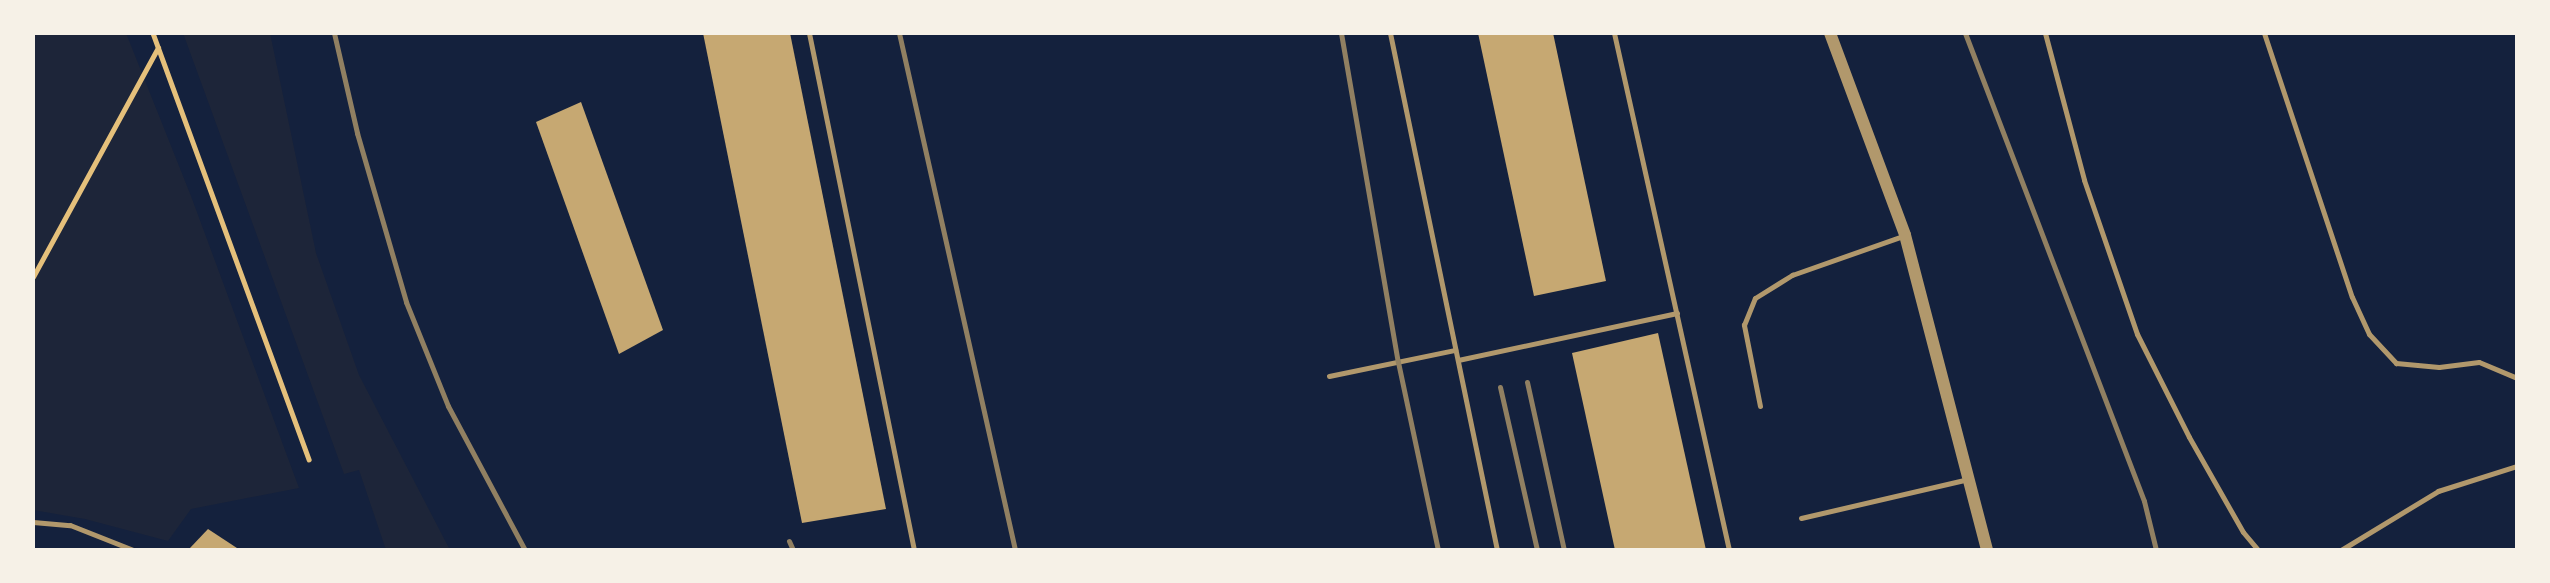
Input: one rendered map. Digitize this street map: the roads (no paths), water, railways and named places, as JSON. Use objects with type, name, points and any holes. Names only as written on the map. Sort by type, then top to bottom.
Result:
[{"type":"street","points":[[1830,33],[1905,235],[1987,550]]},
{"type":"lane","points":[[809,33],[914,550]]},
{"type":"lane","points":[[1390,33],[1497,550]]},
{"type":"lane","points":[[1614,33],[1728,550]]},
{"type":"lane","points":[[2045,33],[2084,180],[2137,334],[2189,437],[2243,532],[2258,550]]},
{"type":"lane","points":[[2264,33],[2351,298],[2369,334],[2396,363],[2439,367],[2480,362],[2517,377]]},
{"type":"lane","points":[[1760,406],[1744,326],[1755,298],[1792,275],[1905,235]]},
{"type":"lane","points":[[1458,360],[1677,313]]},
{"type":"lane","points":[[1329,376],[1455,349]]},
{"type":"lane","points":[[2341,550],[2438,491],[2517,466]]},
{"type":"lane","points":[[1801,518],[1969,479]]},
{"type":"lane","points":[[33,522],[70,525],[133,550]]},
{"type":"railway","points":[[334,33],[357,133],[406,302],[448,406],[525,550]]},
{"type":"railway","points":[[899,33],[1015,550]]},
{"type":"railway","points":[[1341,33],[1398,362],[1438,550]]},
{"type":"railway","points":[[1965,33],[2144,501],[2156,550]]},
{"type":"railway","points":[[1527,382],[1564,550]]},
{"type":"railway","points":[[1500,387],[1537,550]]},
{"type":"railway","points":[[789,541],[793,550]]}]
